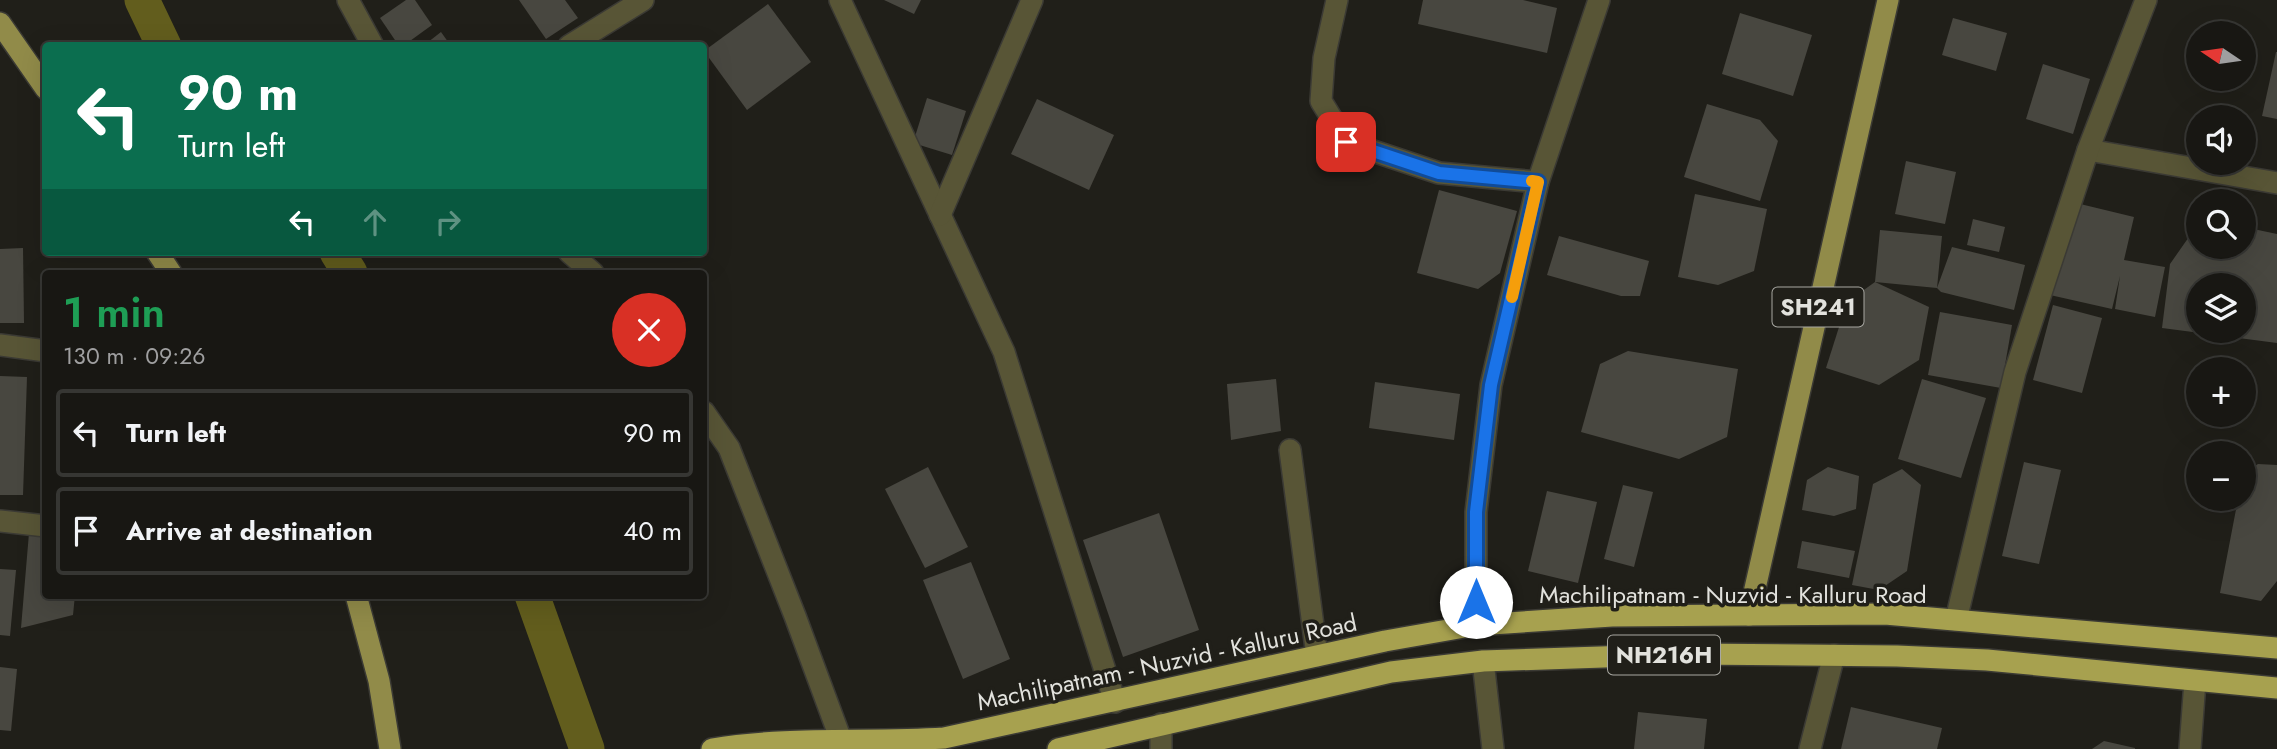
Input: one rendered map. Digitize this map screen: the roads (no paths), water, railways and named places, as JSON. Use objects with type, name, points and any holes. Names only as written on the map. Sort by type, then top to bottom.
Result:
[{"type":"highway","name":"Machilipatnam - Nuzvid - Kalluru Road","points":[[712,749],[738,744],[797,740],[899,741],[944,737],[1317,656],[1476,625],[1612,616],[1885,614],[2277,648]]},
{"type":"highway","name":"NH216H","points":[[1058,749],[1391,672],[1483,661],[1691,654],[1897,656],[1987,660],[2277,688]]},
{"type":"main road","name":"SH241","points":[[1749,615],[1888,0]]},
{"type":"main road","points":[[0,23],[42,83]]},
{"type":"main road","points":[[357,599],[379,681],[390,749]]},
{"type":"street","points":[[348,0],[371,42]]},
{"type":"street","points":[[575,42],[643,0]]},
{"type":"street","points":[[839,0],[1004,352],[1115,702]]},
{"type":"street","points":[[940,215],[1032,0]]},
{"type":"street","points":[[1337,0],[1324,58],[1321,102],[1346,142],[1439,173],[1538,182]]},
{"type":"street","points":[[1476,625],[1476,512],[1491,385],[1538,182],[1599,0]]},
{"type":"street","points":[[1956,620],[2015,372],[2088,150],[2146,0]]},
{"type":"street","points":[[2088,150],[2277,183]]},
{"type":"street","points":[[574,256],[590,270]]},
{"type":"street","points":[[0,345],[42,350]]},
{"type":"street","points":[[707,416],[729,448],[841,740]]},
{"type":"street","points":[[1290,450],[1317,656]]},
{"type":"street","points":[[0,521],[42,526]]},
{"type":"street","points":[[1810,749],[1834,655]]},
{"type":"street","points":[[1483,661],[1493,749]]},
{"type":"street","points":[[2190,749],[2195,681]]},
{"type":"street","points":[[1161,724],[1161,749]]},
{"type":"waterway","points":[[142,0],[162,42]]},
{"type":"waterway","points":[[339,256],[348,270]]},
{"type":"waterway","points":[[533,599],[587,749]]}]
